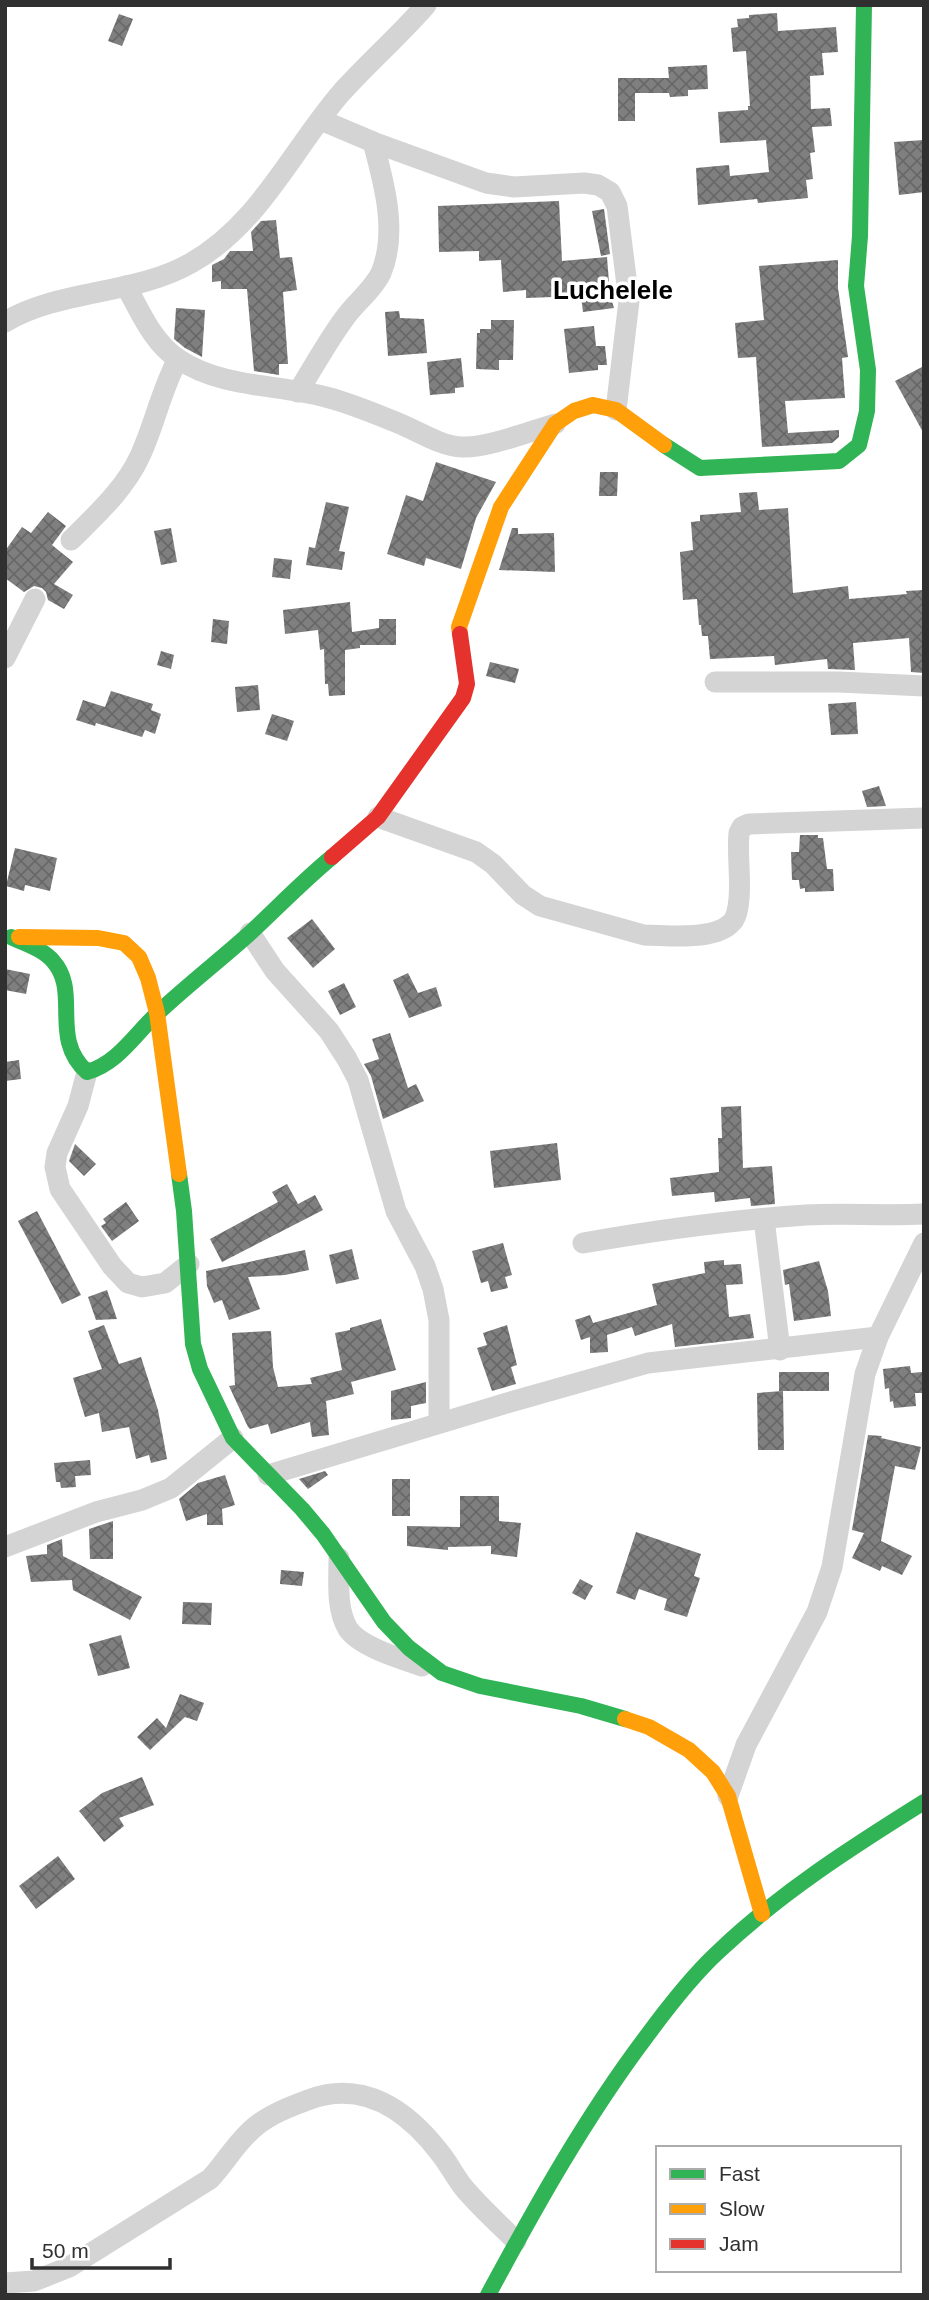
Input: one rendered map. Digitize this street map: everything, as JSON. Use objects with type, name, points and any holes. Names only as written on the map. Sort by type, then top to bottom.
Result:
[{"type":"street","points":[[5,323],[16,316],[52,304],[166,275],[192,263],[219,244],[258,205],[341,94],[426,5]]},
{"type":"street","points":[[127,286],[151,331],[178,359],[222,378],[343,402],[431,438],[461,447],[484,445],[555,424],[574,411],[593,405],[616,410],[678,456],[700,468],[839,461],[859,445],[867,411],[869,370],[856,286],[860,236],[864,5]]},
{"type":"street","points":[[321,120],[486,183],[513,187],[584,183],[598,185],[610,192],[617,206],[629,301],[616,410]]},
{"type":"street","points":[[298,392],[344,319],[380,275],[387,252],[388,226],[383,182],[373,142]]},
{"type":"street","points":[[71,540],[106,506],[128,478],[139,459],[166,380],[178,359]]},
{"type":"street","points":[[8,936],[48,956],[57,965],[63,978],[65,1023],[71,1053],[77,1066],[87,1072],[102,1068],[119,1054],[157,1013],[378,817],[464,698],[467,684],[459,627],[485,556],[493,524],[501,507],[555,424]]},
{"type":"street","points":[[5,659],[35,599]]},
{"type":"street","points":[[715,682],[827,681],[924,687]]},
{"type":"street","points":[[378,817],[476,852],[523,895],[540,906],[656,935],[711,934],[732,923],[739,898],[739,833],[742,827],[749,824],[924,818]]},
{"type":"street","points":[[250,933],[275,971],[329,1031],[358,1080],[396,1211],[425,1266],[433,1289],[439,1320],[439,1423]]},
{"type":"street","points":[[8,936],[98,938],[124,943],[139,957],[148,978],[157,1013],[184,1211],[193,1344],[200,1369],[233,1438],[302,1509],[400,1640],[442,1673]]},
{"type":"street","points":[[87,1072],[78,1106],[57,1153],[55,1167],[60,1189],[112,1266],[128,1283],[142,1287],[165,1283],[189,1264]]},
{"type":"street","points":[[583,1243],[708,1224],[808,1215],[924,1214]]},
{"type":"street","points":[[764,1219],[780,1350]]},
{"type":"street","points":[[728,1796],[746,1745],[817,1612],[832,1567],[863,1384],[878,1337],[924,1243]]},
{"type":"street","points":[[268,1475],[648,1363],[878,1337]]},
{"type":"street","points":[[5,1547],[96,1512],[142,1500],[171,1488],[233,1438]]},
{"type":"street","points":[[339,1558],[338,1588],[343,1615],[349,1631],[368,1645],[480,1686],[581,1706],[649,1727],[689,1751],[713,1772],[728,1796],[762,1914]]},
{"type":"street","points":[[488,2295],[558,2165],[648,2033],[680,1992],[708,1962],[762,1914],[876,1831],[924,1802]]},
{"type":"street","points":[[5,2283],[34,2281],[69,2267],[210,2179],[256,2126],[283,2109],[334,2093],[355,2093],[380,2101],[414,2123],[440,2153],[464,2188],[516,2241]]},
{"type":"building","points":[[777,13],[778,31],[836,27],[838,52],[822,53],[824,75],[810,76],[811,109],[830,108],[832,126],[812,127],[815,152],[810,153],[813,179],[806,180],[808,198],[758,203],[757,199],[698,205],[696,168],[729,165],[730,176],[769,172],[766,140],[720,143],[718,112],[748,110],[750,106],[746,51],[733,52],[731,28],[738,27],[737,19],[749,18],[749,15]]},
{"type":"building","points":[[119,14],[133,19],[122,46],[108,41]]},
{"type":"building","points":[[707,65],[708,89],[688,90],[688,96],[670,97],[669,93],[635,93],[635,121],[618,121],[618,78],[669,78],[668,67]]},
{"type":"building","points":[[924,140],[924,192],[899,195],[894,142]]},
{"type":"building","points":[[559,201],[562,261],[607,257],[610,295],[614,308],[583,312],[581,296],[526,298],[526,290],[503,292],[501,260],[479,261],[479,251],[439,252],[438,206]]},
{"type":"building","points":[[604,209],[610,254],[601,256],[592,211]]},
{"type":"building","points":[[276,220],[280,258],[292,257],[297,290],[283,292],[288,364],[279,364],[279,375],[254,371],[247,289],[221,289],[221,281],[212,282],[212,265],[224,259],[230,251],[253,251],[251,232],[261,221]]},
{"type":"building","points":[[838,260],[838,288],[848,357],[842,358],[845,398],[785,401],[788,433],[839,430],[839,437],[832,443],[762,447],[756,357],[738,358],[735,323],[764,320],[759,266]]},
{"type":"building","points":[[176,308],[205,310],[202,357],[174,339]]},
{"type":"building","points":[[399,311],[400,318],[424,319],[427,353],[388,356],[385,312]]},
{"type":"building","points":[[491,320],[514,320],[513,360],[499,360],[499,370],[476,369],[477,333],[480,333],[480,329],[491,329]]},
{"type":"building","points":[[594,326],[596,346],[605,346],[607,365],[598,365],[598,370],[569,373],[564,329]]},
{"type":"building","points":[[461,358],[464,387],[455,388],[455,393],[430,395],[427,362]]},
{"type":"building","points":[[924,366],[924,434],[895,381]]},
{"type":"building","points":[[436,462],[496,482],[476,518],[461,569],[426,558],[424,566],[387,554],[406,495],[423,501]]},
{"type":"building","points":[[600,472],[618,472],[617,496],[599,496]]},
{"type":"building","points":[[757,492],[759,510],[788,508],[793,593],[848,586],[849,599],[924,590],[924,673],[911,672],[909,638],[853,643],[855,670],[828,669],[827,659],[775,665],[774,656],[710,659],[708,636],[702,636],[699,625],[697,599],[683,600],[680,552],[693,550],[691,522],[700,521],[700,515],[741,512],[739,493]]},
{"type":"building","points":[[326,502],[349,507],[339,551],[345,552],[342,570],[306,565],[309,547],[315,548]]},
{"type":"building","points":[[48,512],[66,526],[52,545],[73,562],[54,584],[73,595],[64,609],[48,600],[42,588],[34,586],[24,592],[5,578],[5,551],[22,527],[31,533]]},
{"type":"building","points":[[171,528],[177,562],[161,565],[154,531]]},
{"type":"building","points":[[512,528],[518,528],[518,534],[554,533],[555,572],[499,570]]},
{"type":"building","points":[[274,558],[292,560],[290,579],[272,577]]},
{"type":"building","points":[[350,602],[352,632],[379,628],[379,619],[396,619],[396,645],[360,645],[360,648],[345,650],[345,695],[329,696],[328,684],[325,684],[324,649],[320,650],[318,630],[285,634],[283,610]]},
{"type":"building","points":[[213,619],[229,621],[227,644],[211,642]]},
{"type":"building","points":[[161,651],[174,655],[171,669],[157,665]]},
{"type":"building","points":[[490,662],[519,669],[515,683],[486,676]]},
{"type":"building","points":[[258,685],[260,710],[237,712],[235,687]]},
{"type":"building","points":[[111,691],[153,704],[151,710],[161,714],[155,734],[145,730],[142,737],[76,720],[83,700],[105,707]]},
{"type":"building","points":[[856,702],[858,734],[831,735],[828,704]]},
{"type":"building","points":[[272,714],[294,721],[287,741],[265,734]]},
{"type":"building","points":[[879,786],[886,806],[867,807],[862,791]]},
{"type":"building","points":[[800,835],[818,835],[818,838],[823,838],[827,869],[833,869],[834,891],[805,892],[805,888],[800,889],[799,880],[792,880],[791,852],[799,852]]},
{"type":"building","points":[[15,848],[57,858],[50,891],[25,885],[24,891],[6,886]]},
{"type":"building","points":[[312,919],[335,949],[313,968],[287,938]]},
{"type":"building","points":[[5,969],[30,974],[26,994],[5,990]]},
{"type":"building","points":[[408,973],[418,993],[436,987],[442,1006],[409,1018],[393,980]]},
{"type":"building","points":[[344,983],[356,1007],[340,1015],[328,991]]},
{"type":"building","points":[[390,1033],[408,1088],[416,1084],[424,1101],[383,1119],[371,1076],[364,1064],[379,1059],[372,1039]]},
{"type":"building","points":[[19,1060],[21,1079],[5,1081],[5,1062]]},
{"type":"building","points":[[741,1106],[743,1168],[772,1166],[775,1204],[751,1206],[750,1198],[715,1202],[714,1192],[672,1196],[670,1178],[719,1172],[721,1107]]},
{"type":"building","points":[[557,1143],[561,1180],[494,1188],[490,1151]]},
{"type":"building","points":[[75,1144],[96,1164],[84,1176],[69,1161]]},
{"type":"building","points":[[287,1184],[298,1204],[315,1195],[323,1210],[222,1262],[210,1239],[278,1202],[272,1192]]},
{"type":"building","points":[[126,1202],[139,1221],[112,1241],[101,1226],[106,1223],[103,1219]]},
{"type":"building","points":[[37,1211],[81,1295],[62,1304],[18,1221]]},
{"type":"building","points":[[503,1243],[512,1275],[505,1277],[508,1288],[491,1292],[488,1281],[481,1283],[472,1251]]},
{"type":"building","points":[[352,1249],[359,1279],[336,1284],[329,1255]]},
{"type":"building","points":[[305,1250],[309,1270],[285,1275],[248,1277],[260,1309],[229,1320],[222,1300],[214,1303],[207,1286],[206,1271]]},
{"type":"building","points":[[724,1260],[724,1265],[741,1264],[743,1284],[726,1285],[729,1317],[750,1314],[754,1338],[675,1347],[672,1324],[635,1336],[632,1327],[607,1335],[608,1352],[590,1353],[590,1337],[581,1340],[575,1320],[590,1315],[593,1323],[657,1305],[652,1284],[705,1273],[704,1262]]},
{"type":"building","points":[[819,1261],[828,1291],[831,1316],[794,1321],[789,1284],[785,1285],[783,1270]]},
{"type":"building","points":[[107,1290],[117,1319],[96,1320],[88,1297]]},
{"type":"building","points":[[381,1319],[396,1370],[351,1382],[354,1394],[326,1401],[329,1435],[312,1437],[310,1422],[271,1434],[268,1424],[250,1429],[248,1427],[229,1386],[235,1385],[232,1333],[271,1331],[273,1367],[278,1387],[312,1384],[310,1378],[342,1370],[335,1333]]},
{"type":"building","points":[[104,1325],[119,1364],[141,1357],[158,1410],[167,1459],[151,1463],[149,1455],[136,1459],[129,1427],[102,1432],[99,1413],[85,1417],[73,1378],[102,1369],[88,1331]]},
{"type":"building","points":[[507,1325],[517,1365],[511,1367],[516,1384],[492,1391],[477,1348],[487,1345],[483,1333]]},
{"type":"building","points":[[910,1366],[911,1373],[922,1372],[923,1393],[915,1393],[916,1406],[894,1408],[893,1401],[890,1402],[889,1388],[885,1389],[883,1369]]},
{"type":"building","points":[[779,1372],[829,1372],[829,1391],[779,1391]]},
{"type":"building","points":[[426,1382],[426,1403],[411,1406],[411,1418],[391,1420],[391,1391]]},
{"type":"building","points":[[783,1391],[784,1450],[758,1450],[757,1393]]},
{"type":"building","points":[[868,1435],[882,1436],[881,1438],[921,1447],[915,1470],[895,1466],[881,1541],[912,1556],[902,1575],[882,1566],[880,1571],[852,1558],[864,1533],[852,1530]]},
{"type":"building","points":[[90,1460],[91,1475],[75,1476],[76,1487],[61,1488],[60,1482],[56,1482],[54,1463]]},
{"type":"building","points":[[325,1471],[328,1475],[308,1489],[299,1479]]},
{"type":"building","points":[[225,1475],[235,1505],[222,1509],[223,1525],[207,1525],[207,1514],[186,1521],[179,1499],[198,1483]]},
{"type":"building","points":[[392,1479],[410,1479],[410,1516],[392,1516]]},
{"type":"building","points":[[460,1496],[499,1496],[499,1521],[521,1523],[517,1557],[491,1554],[491,1546],[448,1547],[448,1550],[407,1546],[407,1526],[460,1527]]},
{"type":"building","points":[[113,1521],[113,1559],[90,1559],[89,1529]]},
{"type":"building","points":[[636,1532],[701,1554],[694,1576],[700,1578],[687,1617],[664,1610],[667,1599],[639,1589],[635,1600],[616,1593]]},
{"type":"building","points":[[62,1539],[63,1556],[142,1597],[130,1620],[73,1590],[72,1580],[31,1582],[26,1556],[47,1554],[47,1545]]},
{"type":"building","points":[[281,1570],[304,1572],[302,1586],[280,1584]]},
{"type":"building","points":[[580,1579],[593,1586],[585,1600],[572,1593]]},
{"type":"building","points":[[183,1602],[212,1603],[211,1625],[182,1624]]},
{"type":"building","points":[[121,1635],[130,1668],[98,1676],[89,1644]]},
{"type":"building","points":[[180,1694],[204,1703],[197,1721],[185,1717],[150,1750],[137,1737],[157,1718],[166,1728]]},
{"type":"building","points":[[142,1777],[154,1805],[119,1818],[124,1826],[104,1842],[79,1811],[102,1793]]},
{"type":"building","points":[[58,1856],[75,1879],[36,1909],[19,1886]]},
{"type":"traffic: fast","points":[[664,445],[700,468],[839,461],[859,445],[867,411],[868,370],[856,286],[860,236],[864,5]]},
{"type":"traffic: fast","points":[[11,937],[44,953],[61,973],[65,987],[70,1045],[76,1059],[87,1072],[109,1062],[160,1011],[332,857]]},
{"type":"traffic: fast","points":[[179,1174],[193,1344],[200,1369],[233,1438],[323,1534],[384,1622],[409,1648],[442,1673],[480,1686],[581,1706],[625,1719]]},
{"type":"traffic: fast","points":[[488,2295],[582,2131],[624,2068],[689,1982],[742,1930],[791,1890],[924,1802]]},
{"type":"traffic: slow","points":[[460,634],[459,627],[501,507],[555,424],[574,411],[593,405],[616,410],[664,445]]},
{"type":"traffic: slow","points":[[19,937],[98,938],[124,943],[139,957],[148,978],[157,1013],[179,1174]]},
{"type":"traffic: slow","points":[[625,1719],[649,1727],[689,1750],[713,1772],[728,1796],[762,1914]]},
{"type":"traffic: jam","points":[[332,857],[378,817],[463,698],[467,684],[460,634]]},
{"type":"district","name":"Luchelele","points":[[613,290]]}]
